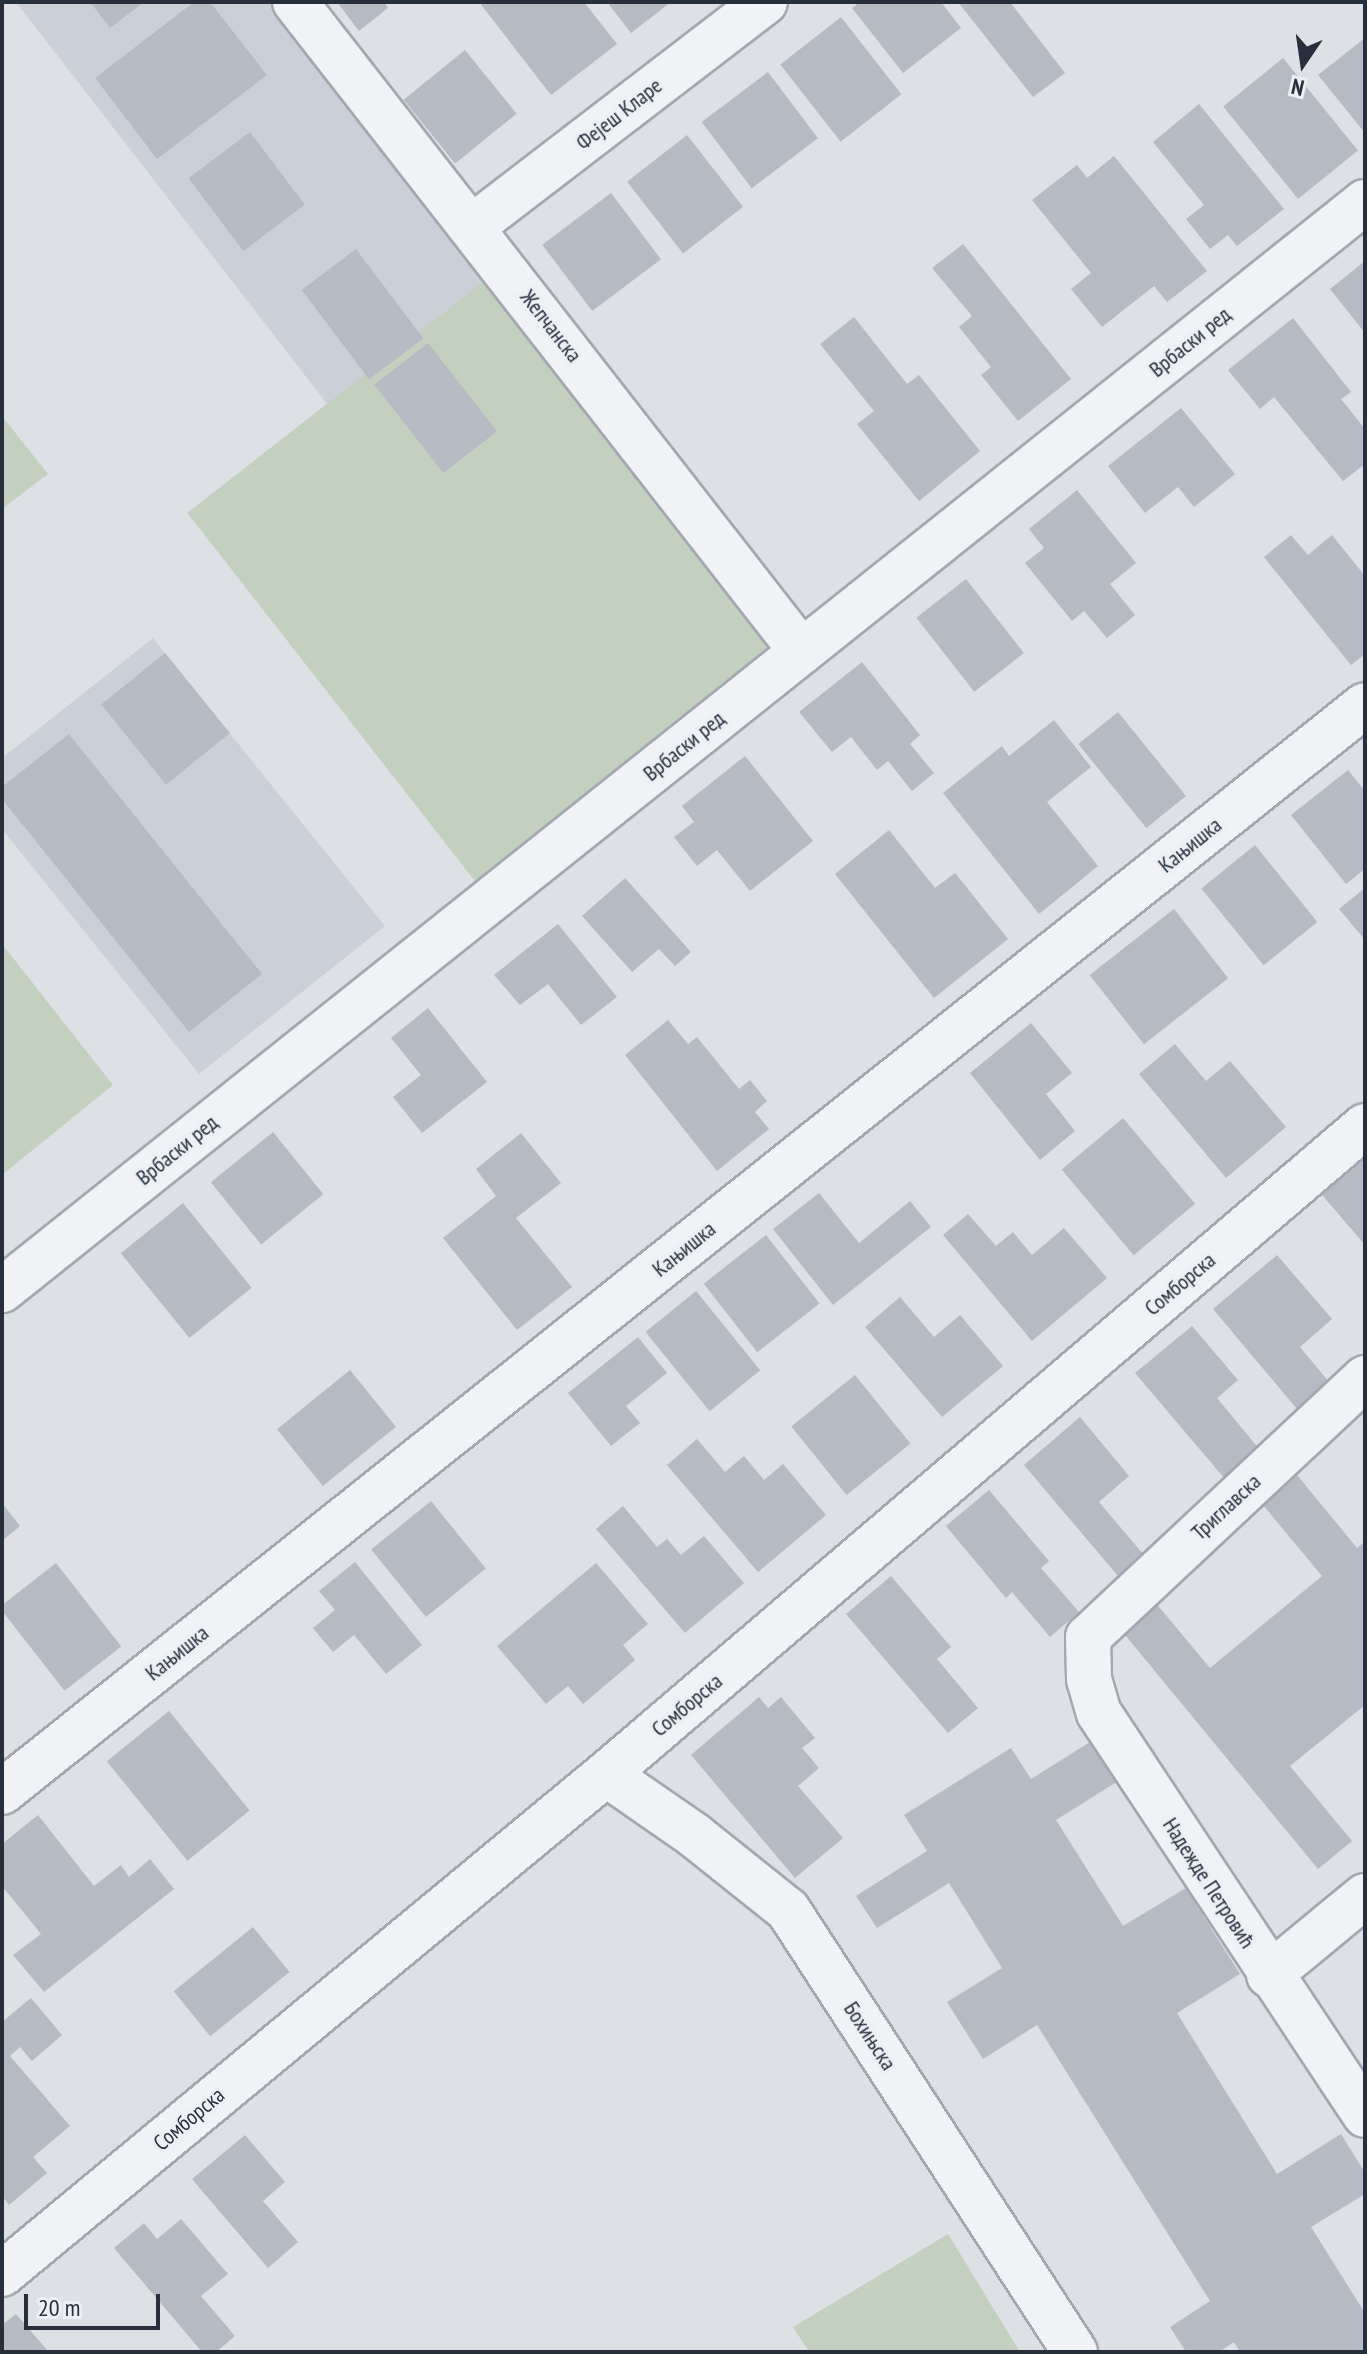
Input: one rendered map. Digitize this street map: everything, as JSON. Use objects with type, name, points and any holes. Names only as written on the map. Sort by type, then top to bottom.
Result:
[{"type":"street","name":"Жепчанска","points":[[295,2],[473,226],[802,652]]},
{"type":"street","name":"Фејеш Кларе","points":[[473,226],[765,2]]},
{"type":"street","name":"Врбаски ред","points":[[2,1290],[1365,202]]},
{"type":"street","name":"Кањишка","points":[[2,1792],[1365,705]]},
{"type":"street","name":"Сомборска","points":[[2,2274],[606,1774],[1365,1126]]},
{"type":"street","name":"Триглавска","points":[[1088,1637],[1365,1378]]},
{"type":"street","name":"Надежде Петровић","points":[[1088,1637],[1089,1679],[1099,1713],[1269,1975],[1365,2115]]},
{"type":"street","name":"Бохињска","points":[[606,1774],[694,1835],[788,1910],[1075,2352]]},
{"type":"street","points":[[1269,1975],[1365,1896]]},
{"type":"shaded area","points":[[16,2],[285,2],[493,274],[328,405]]},
{"type":"shaded area","points":[[153,638],[385,926],[199,1074],[2,829],[2,758]]},
{"type":"green space","points":[[493,274],[783,645],[477,884],[187,513]]},
{"type":"green space","points":[[2,416],[48,474],[2,509]]},
{"type":"green space","points":[[2,944],[113,1085],[2,1175]]},
{"type":"green space","points":[[948,2234],[1020,2352],[809,2352],[793,2327]]},
{"type":"building","points":[[90,2],[144,2],[110,28]]},
{"type":"building","points":[[194,2],[210,2],[267,75],[157,159],[95,78]]},
{"type":"building","points":[[337,2],[384,2],[388,8],[359,31]]},
{"type":"building","points":[[479,2],[584,2],[617,44],[551,95]]},
{"type":"building","points":[[607,2],[671,2],[631,33]]},
{"type":"building","points":[[860,2],[941,2],[961,28],[903,73],[852,8]]},
{"type":"building","points":[[958,2],[1010,2],[1065,73],[1033,97]]},
{"type":"building","points":[[841,17],[901,94],[841,142],[780,64]]},
{"type":"building","points":[[1365,38],[1365,133],[1318,75]]},
{"type":"building","points":[[465,50],[517,114],[455,163],[404,100]]},
{"type":"building","points":[[1283,58],[1358,150],[1298,199],[1223,106]]},
{"type":"building","points":[[768,72],[818,138],[752,188],[702,122]]},
{"type":"building","points":[[1199,104],[1284,209],[1237,246],[1228,235],[1210,249],[1186,219],[1204,205],[1153,142]]},
{"type":"building","points":[[250,132],[305,205],[243,251],[189,178]]},
{"type":"building","points":[[687,135],[743,207],[683,253],[627,182]]},
{"type":"building","points":[[1114,156],[1207,271],[1167,302],[1154,286],[1102,327],[1071,289],[1091,273],[1032,200],[1077,165],[1087,178]]},
{"type":"building","points":[[611,193],[661,259],[592,311],[542,245]]},
{"type":"building","points":[[963,244],[1071,379],[1018,421],[981,375],[991,367],[959,327],[972,316],[932,268]]},
{"type":"building","points":[[356,249],[423,338],[369,379],[302,290]]},
{"type":"building","points":[[1365,261],[1365,333],[1330,289]]},
{"type":"building","points":[[854,317],[907,384],[919,375],[980,451],[919,501],[857,424],[874,411],[820,344]]},
{"type":"building","points":[[1293,318],[1351,392],[1341,399],[1365,429],[1365,464],[1343,481],[1274,397],[1260,409],[1228,370]]},
{"type":"building","points":[[428,343],[497,431],[443,473],[374,385]]},
{"type":"building","points":[[1181,408],[1235,474],[1194,507],[1178,487],[1145,513],[1108,466]]},
{"type":"building","points":[[1077,490],[1136,563],[1110,584],[1135,615],[1107,638],[1084,611],[1072,621],[1025,563],[1044,548],[1029,529]]},
{"type":"building","points":[[1291,535],[1308,555],[1332,535],[1365,576],[1365,654],[1351,665],[1264,557]]},
{"type":"building","points":[[966,579],[1024,653],[974,692],[916,618]]},
{"type":"building","points":[[165,653],[230,733],[166,785],[101,705]]},
{"type":"building","points":[[862,662],[920,735],[910,744],[934,773],[912,791],[888,761],[877,770],[851,737],[832,752],[799,712]]},
{"type":"building","points":[[1118,712],[1186,796],[1146,828],[1078,744]]},
{"type":"building","points":[[1054,720],[1091,767],[1047,802],[1098,866],[1039,914],[943,793],[1002,746],[1009,756]]},
{"type":"building","points":[[69,734],[262,974],[189,1032],[2,799],[2,787]]},
{"type":"building","points":[[745,756],[813,841],[750,891],[717,850],[697,866],[674,837],[694,822],[682,806]]},
{"type":"building","points":[[1348,770],[1365,791],[1365,869],[1346,884],[1291,815]]},
{"type":"building","points":[[889,830],[935,888],[955,873],[1008,939],[934,998],[835,874]]},
{"type":"building","points":[[1255,845],[1317,922],[1264,965],[1201,888]]},
{"type":"building","points":[[625,878],[691,952],[675,966],[659,949],[632,972],[582,916]]},
{"type":"building","points":[[1365,888],[1365,940],[1339,909]]},
{"type":"building","points":[[1174,909],[1228,978],[1144,1044],[1090,975]]},
{"type":"building","points":[[558,924],[617,997],[581,1025],[548,984],[520,1005],[494,975]]},
{"type":"building","points":[[428,1008],[487,1082],[422,1133],[393,1097],[421,1075],[391,1038]]},
{"type":"building","points":[[668,1020],[688,1044],[697,1037],[739,1089],[750,1080],[767,1101],[755,1112],[769,1129],[717,1171],[625,1055]]},
{"type":"building","points":[[1031,1023],[1072,1073],[1046,1094],[1075,1131],[1040,1160],[970,1073]]},
{"type":"building","points":[[1175,1044],[1206,1081],[1230,1061],[1286,1127],[1226,1178],[1139,1074]]},
{"type":"building","points":[[1123,1118],[1195,1204],[1134,1255],[1062,1169]]},
{"type":"building","points":[[273,1132],[323,1194],[261,1245],[211,1182]]},
{"type":"building","points":[[521,1133],[561,1183],[516,1218],[572,1287],[517,1330],[443,1238],[496,1196],[476,1169]]},
{"type":"building","points":[[1361,1152],[1365,1157],[1365,1245],[1317,1189]]},
{"type":"building","points":[[819,1193],[859,1243],[910,1201],[931,1227],[833,1305],[773,1229]]},
{"type":"building","points":[[183,1203],[252,1288],[189,1338],[121,1253]]},
{"type":"building","points":[[968,1214],[996,1246],[1013,1232],[1032,1255],[1064,1228],[1107,1278],[1032,1341],[943,1235]]},
{"type":"building","points":[[766,1235],[820,1304],[757,1352],[704,1284]]},
{"type":"building","points":[[1277,1255],[1332,1319],[1300,1347],[1329,1382],[1297,1409],[1213,1309]]},
{"type":"building","points":[[696,1291],[760,1370],[710,1411],[645,1332]]},
{"type":"building","points":[[900,1297],[934,1337],[960,1315],[1003,1366],[942,1417],[865,1327]]},
{"type":"building","points":[[1192,1326],[1238,1380],[1217,1398],[1260,1450],[1225,1479],[1135,1373]]},
{"type":"building","points":[[638,1337],[667,1373],[626,1406],[640,1423],[611,1446],[568,1393]]},
{"type":"building","points":[[350,1370],[396,1427],[323,1486],[277,1429]]},
{"type":"building","points":[[855,1375],[910,1443],[847,1495],[791,1427]]},
{"type":"building","points":[[1080,1417],[1129,1476],[1099,1502],[1144,1555],[1118,1576],[1024,1465]]},
{"type":"building","points":[[697,1439],[725,1472],[744,1456],[764,1480],[783,1464],[826,1515],[758,1572],[667,1465]]},
{"type":"building","points":[[1293,1470],[1357,1548],[1365,1541],[1365,1705],[1290,1766],[1352,1841],[1318,1869],[1121,1630],[1155,1602],[1210,1668],[1322,1576],[1258,1499]]},
{"type":"building","points":[[989,1490],[1049,1561],[1041,1568],[1079,1612],[1050,1637],[1012,1592],[1006,1598],[946,1526]]},
{"type":"building","points":[[431,1501],[486,1569],[426,1617],[371,1549]]},
{"type":"building","points":[[2,1503],[20,1526],[2,1541]]},
{"type":"building","points":[[623,1506],[657,1547],[667,1539],[681,1555],[704,1536],[744,1583],[685,1633],[596,1529]]},
{"type":"building","points":[[355,1562],[422,1645],[386,1674],[354,1635],[333,1652],[313,1628],[335,1610],[319,1591]]},
{"type":"building","points":[[56,1563],[121,1647],[65,1691],[2,1611],[2,1605]]},
{"type":"building","points":[[596,1563],[648,1624],[623,1645],[635,1660],[583,1704],[568,1686],[546,1704],[497,1646]]},
{"type":"building","points":[[891,1576],[951,1647],[937,1659],[978,1708],[948,1733],[846,1614]]},
{"type":"building","points":[[759,1697],[768,1708],[781,1697],[815,1738],[802,1748],[819,1768],[798,1786],[843,1838],[795,1878],[691,1755]]},
{"type":"building","points":[[169,1711],[250,1810],[187,1861],[107,1761]]},
{"type":"building","points":[[1098,1737],[1123,1778],[1056,1820],[1123,1926],[1186,1888],[1240,1974],[1177,2013],[1277,2174],[1341,2134],[1365,2173],[1365,2194],[1311,2227],[1365,2313],[1365,2352],[1240,2352],[1234,2342],[1219,2352],[1186,2352],[1170,2327],[1210,2301],[1037,2025],[983,2059],[947,2002],[1002,1968],[949,1883],[877,1928],[856,1896],[927,1851],[904,1815],[1011,1748],[1031,1779]]},
{"type":"building","points":[[38,1815],[94,1886],[121,1865],[129,1877],[150,1859],[174,1889],[44,1992],[13,1955],[41,1934],[2,1886],[2,1844]]},
{"type":"building","points":[[253,1927],[290,1972],[210,2036],[174,1991]]},
{"type":"building","points":[[31,1998],[62,2035],[32,2061],[20,2047],[10,2056],[70,2126],[33,2157],[47,2173],[9,2205],[2,2196],[2,2022]]},
{"type":"building","points":[[245,2135],[285,2182],[263,2201],[298,2242],[268,2268],[192,2179]]},
{"type":"building","points":[[181,2219],[228,2274],[201,2296],[235,2336],[216,2352],[202,2352],[114,2248],[144,2223],[157,2239]]},
{"type":"building","points":[[16,2314],[49,2352],[2,2352],[2,2325]]}]
